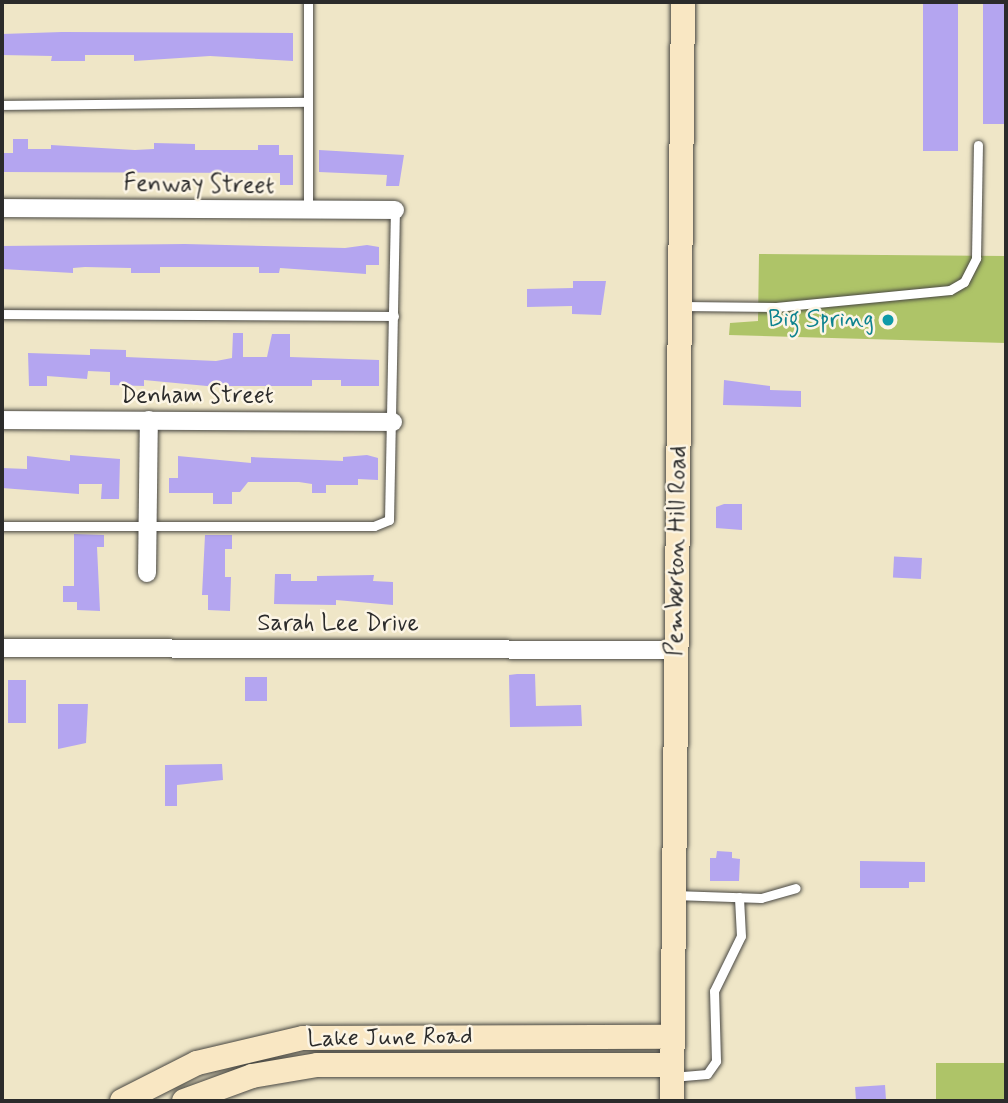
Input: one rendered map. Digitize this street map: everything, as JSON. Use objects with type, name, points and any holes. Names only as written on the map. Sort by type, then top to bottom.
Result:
[{"type":"street","name":"Pemberton Hill Road","points":[[672,1081],[683,2]]},
{"type":"street","name":"Fenway Street","points":[[2,208],[308,211],[395,209]]},
{"type":"street","name":"Denham Street","points":[[2,420],[393,422]]},
{"type":"street","points":[[147,573],[149,420]]},
{"type":"street","name":"Sarah Lee Drive","points":[[2,648],[675,650]]},
{"type":"street","name":"Lake June Road","points":[[122,1101],[197,1063],[303,1038],[671,1037]]},
{"type":"street","name":"Lake June Road","points":[[184,1101],[252,1076],[317,1065],[672,1081]]},
{"type":"lane","points":[[308,2],[308,211]]},
{"type":"lane","points":[[2,105],[308,102]]},
{"type":"lane","points":[[679,306],[776,307],[950,290],[964,282],[976,258],[978,145]]},
{"type":"lane","points":[[2,526],[384,524],[392,513],[395,209]]},
{"type":"lane","points":[[2,314],[394,316]]},
{"type":"lane","points":[[673,895],[740,897],[782,894],[796,888]]},
{"type":"lane","points":[[672,1081],[707,1074],[716,1061],[714,991],[741,936],[740,897]]},
{"type":"green space","points":[[759,254],[1006,256],[1006,343],[729,335],[730,323],[758,321]]},
{"type":"green space","points":[[936,1063],[1006,1063],[1006,1101],[936,1101]]},
{"type":"building","points":[[923,2],[958,2],[958,151],[923,151]]},
{"type":"building","points":[[983,2],[1006,2],[1006,124],[983,124]]},
{"type":"building","points":[[293,33],[293,61],[210,56],[134,61],[134,55],[85,55],[85,61],[51,61],[52,56],[2,55],[2,34]]},
{"type":"building","points":[[13,139],[28,139],[28,149],[51,149],[51,145],[135,150],[154,149],[154,143],[195,144],[195,150],[258,150],[258,145],[279,145],[279,155],[293,155],[293,185],[280,185],[280,173],[2,172],[2,153],[13,153]]},
{"type":"building","points":[[319,150],[404,155],[399,186],[386,186],[387,175],[319,172]]},
{"type":"building","points":[[185,244],[345,248],[367,245],[379,247],[379,265],[366,265],[366,274],[280,268],[279,273],[259,273],[259,267],[160,267],[160,273],[131,273],[131,268],[73,268],[73,273],[2,269],[2,246]]},
{"type":"building","points":[[573,281],[606,281],[601,315],[572,314],[572,306],[527,307],[527,289],[573,288]]},
{"type":"building","points":[[233,333],[243,333],[243,357],[267,357],[272,334],[290,334],[290,357],[379,360],[379,386],[341,386],[341,380],[312,380],[312,386],[207,386],[144,380],[144,386],[110,385],[110,372],[88,371],[87,379],[47,376],[47,386],[29,386],[28,353],[90,355],[90,349],[126,350],[126,357],[216,361],[232,358]]},
{"type":"building","points":[[724,380],[770,386],[770,390],[801,391],[801,407],[723,405]]},
{"type":"building","points":[[70,455],[120,459],[119,499],[101,499],[102,484],[79,484],[79,494],[2,488],[2,468],[27,469],[27,456],[70,461]]},
{"type":"building","points":[[367,455],[378,458],[378,480],[358,479],[358,485],[326,485],[326,493],[312,493],[312,484],[299,482],[248,482],[240,492],[232,492],[232,504],[213,504],[213,493],[169,493],[169,478],[178,478],[178,456],[251,463],[251,457],[343,461],[343,457]]},
{"type":"building","points":[[742,504],[742,530],[716,528],[716,507]]},
{"type":"building","points":[[74,534],[104,535],[104,547],[97,547],[100,611],[77,610],[77,602],[63,602],[63,586],[74,586]]},
{"type":"building","points":[[205,535],[232,535],[232,549],[225,549],[225,577],[231,577],[230,611],[208,610],[208,595],[202,595]]},
{"type":"building","points":[[894,557],[922,558],[921,579],[893,578]]},
{"type":"building","points":[[275,574],[291,574],[291,581],[317,581],[317,576],[374,575],[373,581],[393,582],[393,605],[336,600],[336,605],[274,604]]},
{"type":"building","points":[[535,674],[536,706],[581,705],[582,726],[510,727],[509,675]]},
{"type":"building","points":[[245,677],[267,677],[267,701],[245,701]]},
{"type":"building","points":[[8,680],[26,680],[26,723],[8,723]]},
{"type":"building","points":[[58,704],[88,704],[86,743],[58,749]]},
{"type":"building","points":[[222,764],[223,780],[177,785],[177,806],[165,806],[165,765]]},
{"type":"building","points":[[717,851],[732,852],[732,858],[740,859],[739,881],[710,881],[710,858],[716,858]]},
{"type":"building","points":[[860,861],[925,862],[925,882],[909,882],[909,888],[860,888]]},
{"type":"building","points":[[885,1085],[886,1101],[856,1101],[855,1087]]},
{"type":"place","name":"Big Spring","points":[[888,320]]}]
